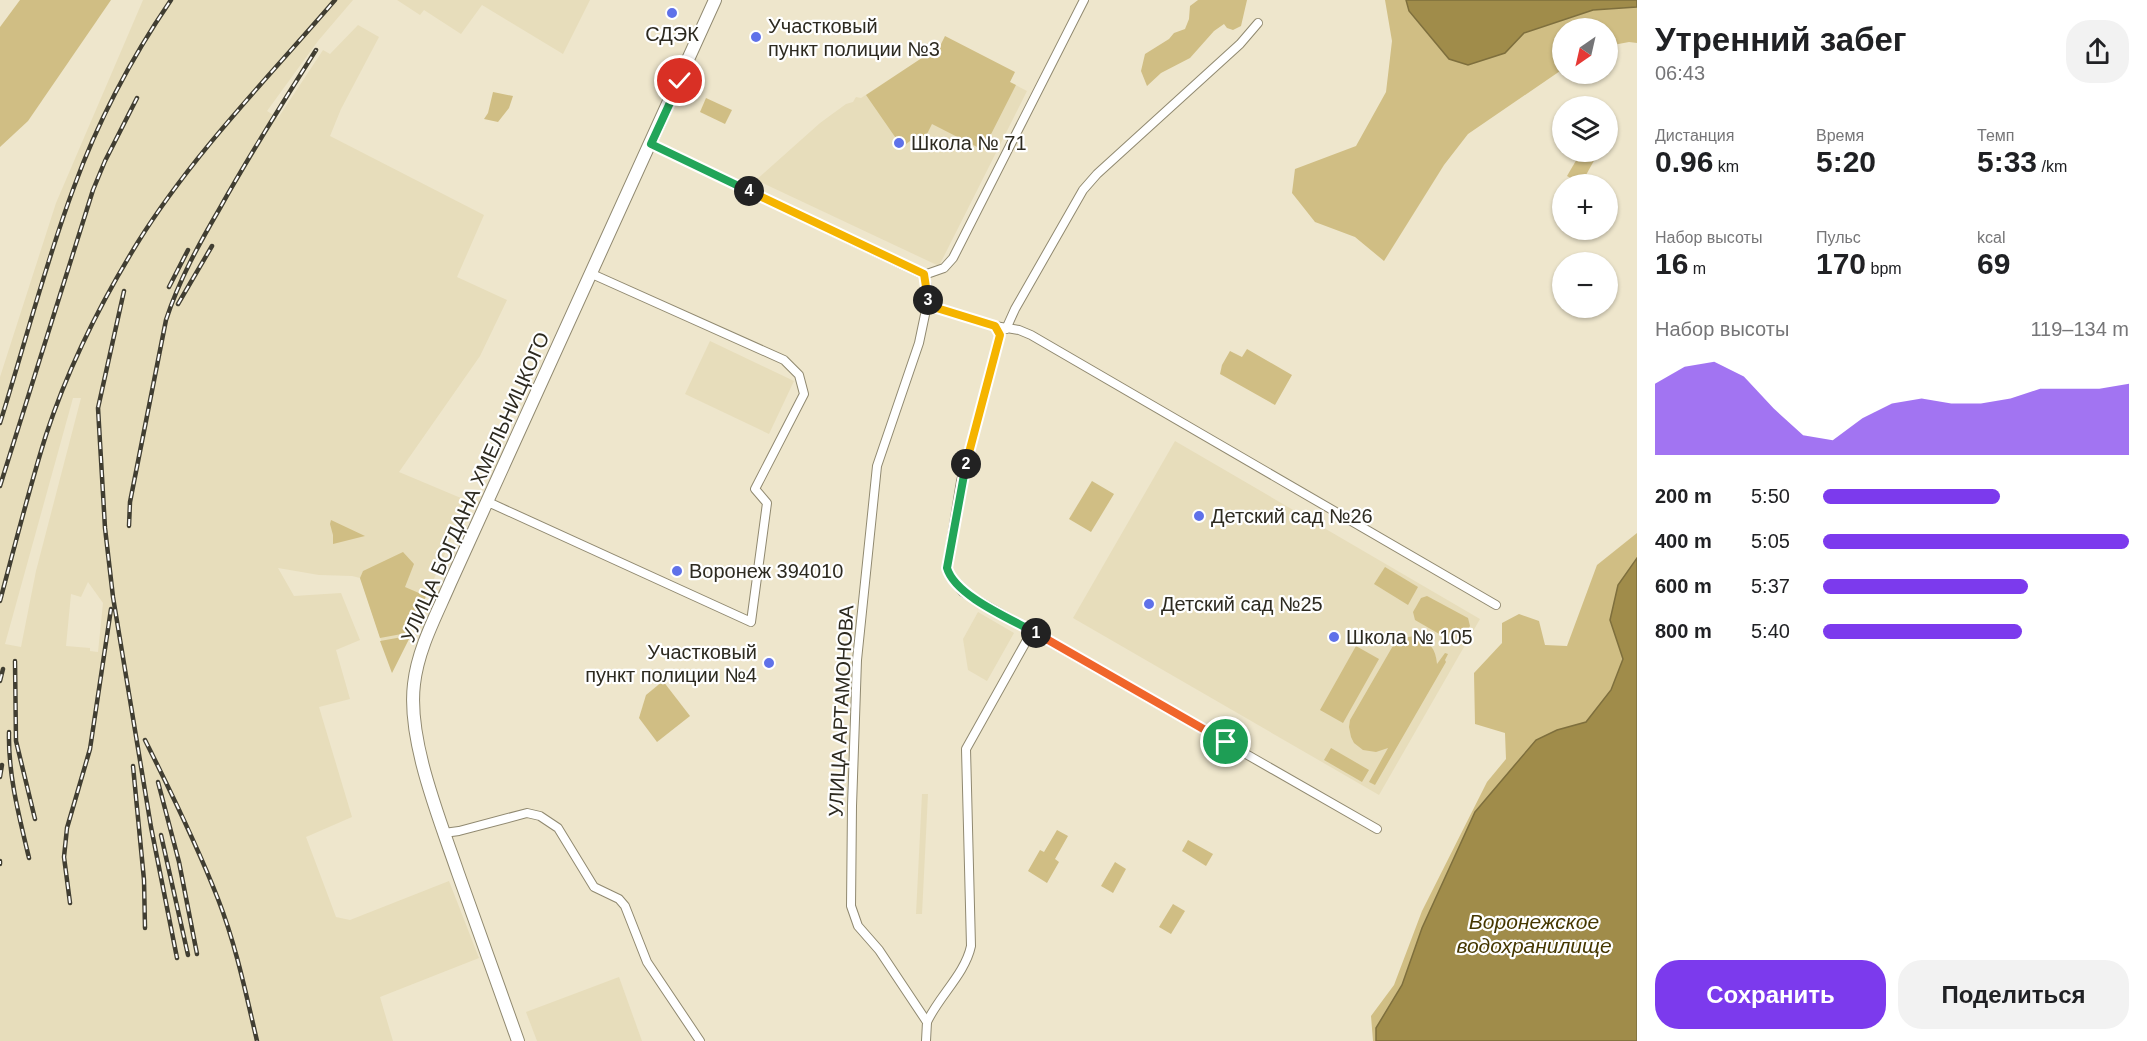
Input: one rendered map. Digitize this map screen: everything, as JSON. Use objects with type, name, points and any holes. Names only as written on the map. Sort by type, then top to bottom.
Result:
[{"type":"main road","name":"УЛИЦА БОГДАНА ХМЕЛЬНИЦКОГО","points":[[518,1041],[444,833],[417,739],[413,708],[414,685],[422,651],[431,628],[715,0]]},
{"type":"street","points":[[651,144],[924,274],[944,268],[953,258],[1084,0]]},
{"type":"street","points":[[1006,329],[1083,190],[1239,44],[1258,23]]},
{"type":"street","points":[[488,502],[751,622],[767,503],[755,489],[804,394],[799,375],[784,360],[592,274]]},
{"type":"street","name":"УЛИЦА АРТАМОНОВА","points":[[924,274],[928,290],[927,305],[919,343],[877,466],[857,660],[851,906],[858,926],[879,950],[927,1022]]},
{"type":"street","points":[[927,305],[1031,335],[1497,605]]},
{"type":"street","points":[[995,326],[1000,335],[962,481],[947,568],[950,576],[963,592],[1377,829]]},
{"type":"street","points":[[926,1041],[927,1022],[934,1007],[966,960],[971,946],[966,749],[1032,631]]},
{"type":"street","points":[[444,833],[526,813],[540,816],[555,825],[594,887],[619,899],[625,906],[647,962],[700,1041]]},
{"type":"shaded area","points":[[20,0],[111,0],[28,121],[0,147],[0,27]]},
{"type":"shaded area","points":[[143,0],[353,0],[318,41],[267,111],[278,118],[323,50],[330,54],[358,25],[379,37],[341,109],[330,136],[484,215],[457,277],[507,300],[480,356],[399,472],[468,501],[409,639],[392,673],[360,578],[319,575],[278,568],[294,596],[341,593],[360,640],[336,650],[350,699],[319,707],[352,817],[306,837],[336,917],[350,920],[449,881],[479,958],[380,997],[393,1041],[0,1041],[0,377],[56,203]],"holes":[[[73,398],[81,398],[36,571],[21,647],[5,644]],[[88,582],[103,603],[98,652],[90,651],[90,648],[66,646],[71,594],[81,597]]]},
{"type":"shaded area","points":[[397,0],[590,0],[563,54],[482,5],[461,34],[424,10],[420,15]]},
{"type":"shaded area","points":[[1198,0],[1247,0],[1241,26],[1233,30],[1224,24],[1214,31],[1190,58],[1161,73],[1147,86],[1141,71],[1145,54],[1169,39],[1174,33],[1185,29],[1190,6]]},
{"type":"shaded area","points":[[1385,0],[1406,0],[1409,11],[1449,59],[1505,53],[1524,33],[1552,24],[1552,77],[1468,134],[1444,165],[1384,261],[1355,237],[1315,222],[1292,193],[1295,169],[1356,146],[1386,92],[1392,41]]},
{"type":"shaded area","points":[[1637,7],[1637,43],[1618,44],[1618,18],[1569,18],[1593,10]]},
{"type":"shaded area","points":[[945,36],[1015,72],[1010,82],[1016,85],[983,150],[932,124],[924,140],[914,138],[902,147],[866,95],[940,46]]},
{"type":"shaded area","name":"Школа № 71","points":[[940,46],[1027,91],[939,266],[756,180],[820,123],[846,104],[853,102],[856,97],[861,98]]},
{"type":"shaded area","points":[[493,92],[513,96],[509,108],[498,122],[484,119],[488,113]]},
{"type":"shaded area","points":[[706,98],[732,110],[725,124],[700,112]]},
{"type":"shaded area","points":[[1575,162],[1593,162],[1587,174],[1568,174]]},
{"type":"shaded area","points":[[710,341],[794,381],[769,434],[685,394]]},
{"type":"shaded area","points":[[1247,349],[1292,375],[1275,405],[1220,374],[1230,351],[1242,357]]},
{"type":"shaded area","name":"Школа № 105","points":[[1175,441],[1480,619],[1379,795],[1073,618]]},
{"type":"shaded area","points":[[1092,481],[1114,494],[1091,532],[1069,519]]},
{"type":"shaded area","points":[[331,520],[365,536],[333,544]]},
{"type":"shaded area","points":[[1637,533],[1637,559],[1610,620],[1623,659],[1611,690],[1586,722],[1557,730],[1475,812],[1422,928],[1401,988],[1376,1028],[1376,1041],[1373,1041],[1371,1016],[1394,985],[1422,911],[1487,782],[1506,759],[1505,733],[1475,724],[1474,673],[1502,643],[1502,623],[1519,614],[1539,621],[1545,645],[1567,646],[1597,565]]},
{"type":"shaded area","points":[[403,552],[414,564],[405,587],[426,596],[407,633],[380,638],[360,578],[363,571]]},
{"type":"shaded area","points":[[1385,567],[1418,587],[1408,605],[1374,584]]},
{"type":"shaded area","points":[[1427,596],[1468,618],[1470,626],[1462,640],[1453,642],[1415,620],[1413,612],[1421,598]]},
{"type":"shaded area","points":[[978,612],[1014,633],[987,681],[968,670],[963,639]]},
{"type":"shaded area","points":[[408,636],[409,639],[392,673],[380,641]]},
{"type":"shaded area","points":[[1414,636],[1431,646],[1437,664],[1445,653],[1448,654],[1446,662],[1375,785],[1369,782],[1388,748],[1376,752],[1363,750],[1354,743],[1351,737],[1350,720],[1394,644],[1403,638]]},
{"type":"shaded area","points":[[1356,646],[1379,659],[1343,723],[1320,710]]},
{"type":"shaded area","points":[[663,681],[690,716],[657,742],[639,718],[646,695]]},
{"type":"shaded area","points":[[1331,748],[1369,770],[1362,782],[1324,760]]},
{"type":"shaded area","points":[[922,794],[928,794],[922,914],[916,914]]},
{"type":"shaded area","points":[[1057,830],[1068,836],[1055,859],[1059,862],[1047,883],[1028,871],[1040,850],[1044,852]]},
{"type":"shaded area","points":[[1188,840],[1213,854],[1206,866],[1182,851]]},
{"type":"shaded area","points":[[1115,862],[1126,869],[1113,893],[1101,886]]},
{"type":"shaded area","points":[[1173,904],[1185,911],[1171,934],[1159,927]]},
{"type":"shaded area","points":[[619,977],[642,1041],[537,1041],[526,1012]]},
{"type":"water","points":[[1406,0],[1637,0],[1637,7],[1593,10],[1569,18],[1552,18],[1552,24],[1524,33],[1505,53],[1468,65],[1449,59],[1409,11]]},
{"type":"water","name":"Воронежское водохранилище","points":[[1637,558],[1637,1041],[1376,1041],[1376,1028],[1402,985],[1422,928],[1475,812],[1536,740],[1557,730],[1586,722],[1611,690],[1623,659],[1610,620],[1618,585]]},
{"type":"railway","points":[[0,423],[54,245],[83,162],[117,90],[171,0]]},
{"type":"railway","points":[[0,601],[46,435],[75,360],[111,288],[138,242],[182,178],[335,0]]},
{"type":"railway","points":[[129,526],[130,502],[166,320],[171,305],[212,222],[316,50]]},
{"type":"railway","points":[[0,486],[93,190],[137,98]]},
{"type":"railway","points":[[178,304],[212,246]]},
{"type":"railway","points":[[169,287],[188,250]]},
{"type":"railway","points":[[124,291],[98,408],[105,528],[113,597],[151,827],[177,958]]},
{"type":"railway","points":[[70,903],[64,857],[67,828],[90,749],[111,609]]},
{"type":"railway","points":[[15,661],[16,741],[35,819]]},
{"type":"railway","points":[[0,681],[3,669]]},
{"type":"railway","points":[[9,732],[12,780],[29,858]]},
{"type":"railway","points":[[145,740],[193,839],[218,899],[245,988],[257,1041]]},
{"type":"railway","points":[[0,777],[2,765]]},
{"type":"railway","points":[[133,766],[144,880],[145,928]]},
{"type":"railway","points":[[158,782],[179,862],[197,954]]},
{"type":"railway","points":[[161,835],[188,955]]},
{"type":"place","name":"СДЭК","points":[[672,13]]},
{"type":"place","name":"Участковый пункт полиции №3","points":[[756,37]]},
{"type":"place","name":"Школа № 71","points":[[899,143]]},
{"type":"place","name":"Детский сад №26","points":[[1199,516]]},
{"type":"place","name":"Воронеж 394010","points":[[677,571]]},
{"type":"place","name":"Детский сад №25","points":[[1149,604]]},
{"type":"place","name":"Школа № 105","points":[[1334,637]]},
{"type":"place","name":"Участковый пункт полиции №4","points":[[769,663]]},
{"type":"route","points":[[680,81],[651,144],[924,274],[928,290],[927,305],[985,322],[995,326],[999,332],[962,481],[947,568],[954,583],[963,592],[1226,742]]}]
